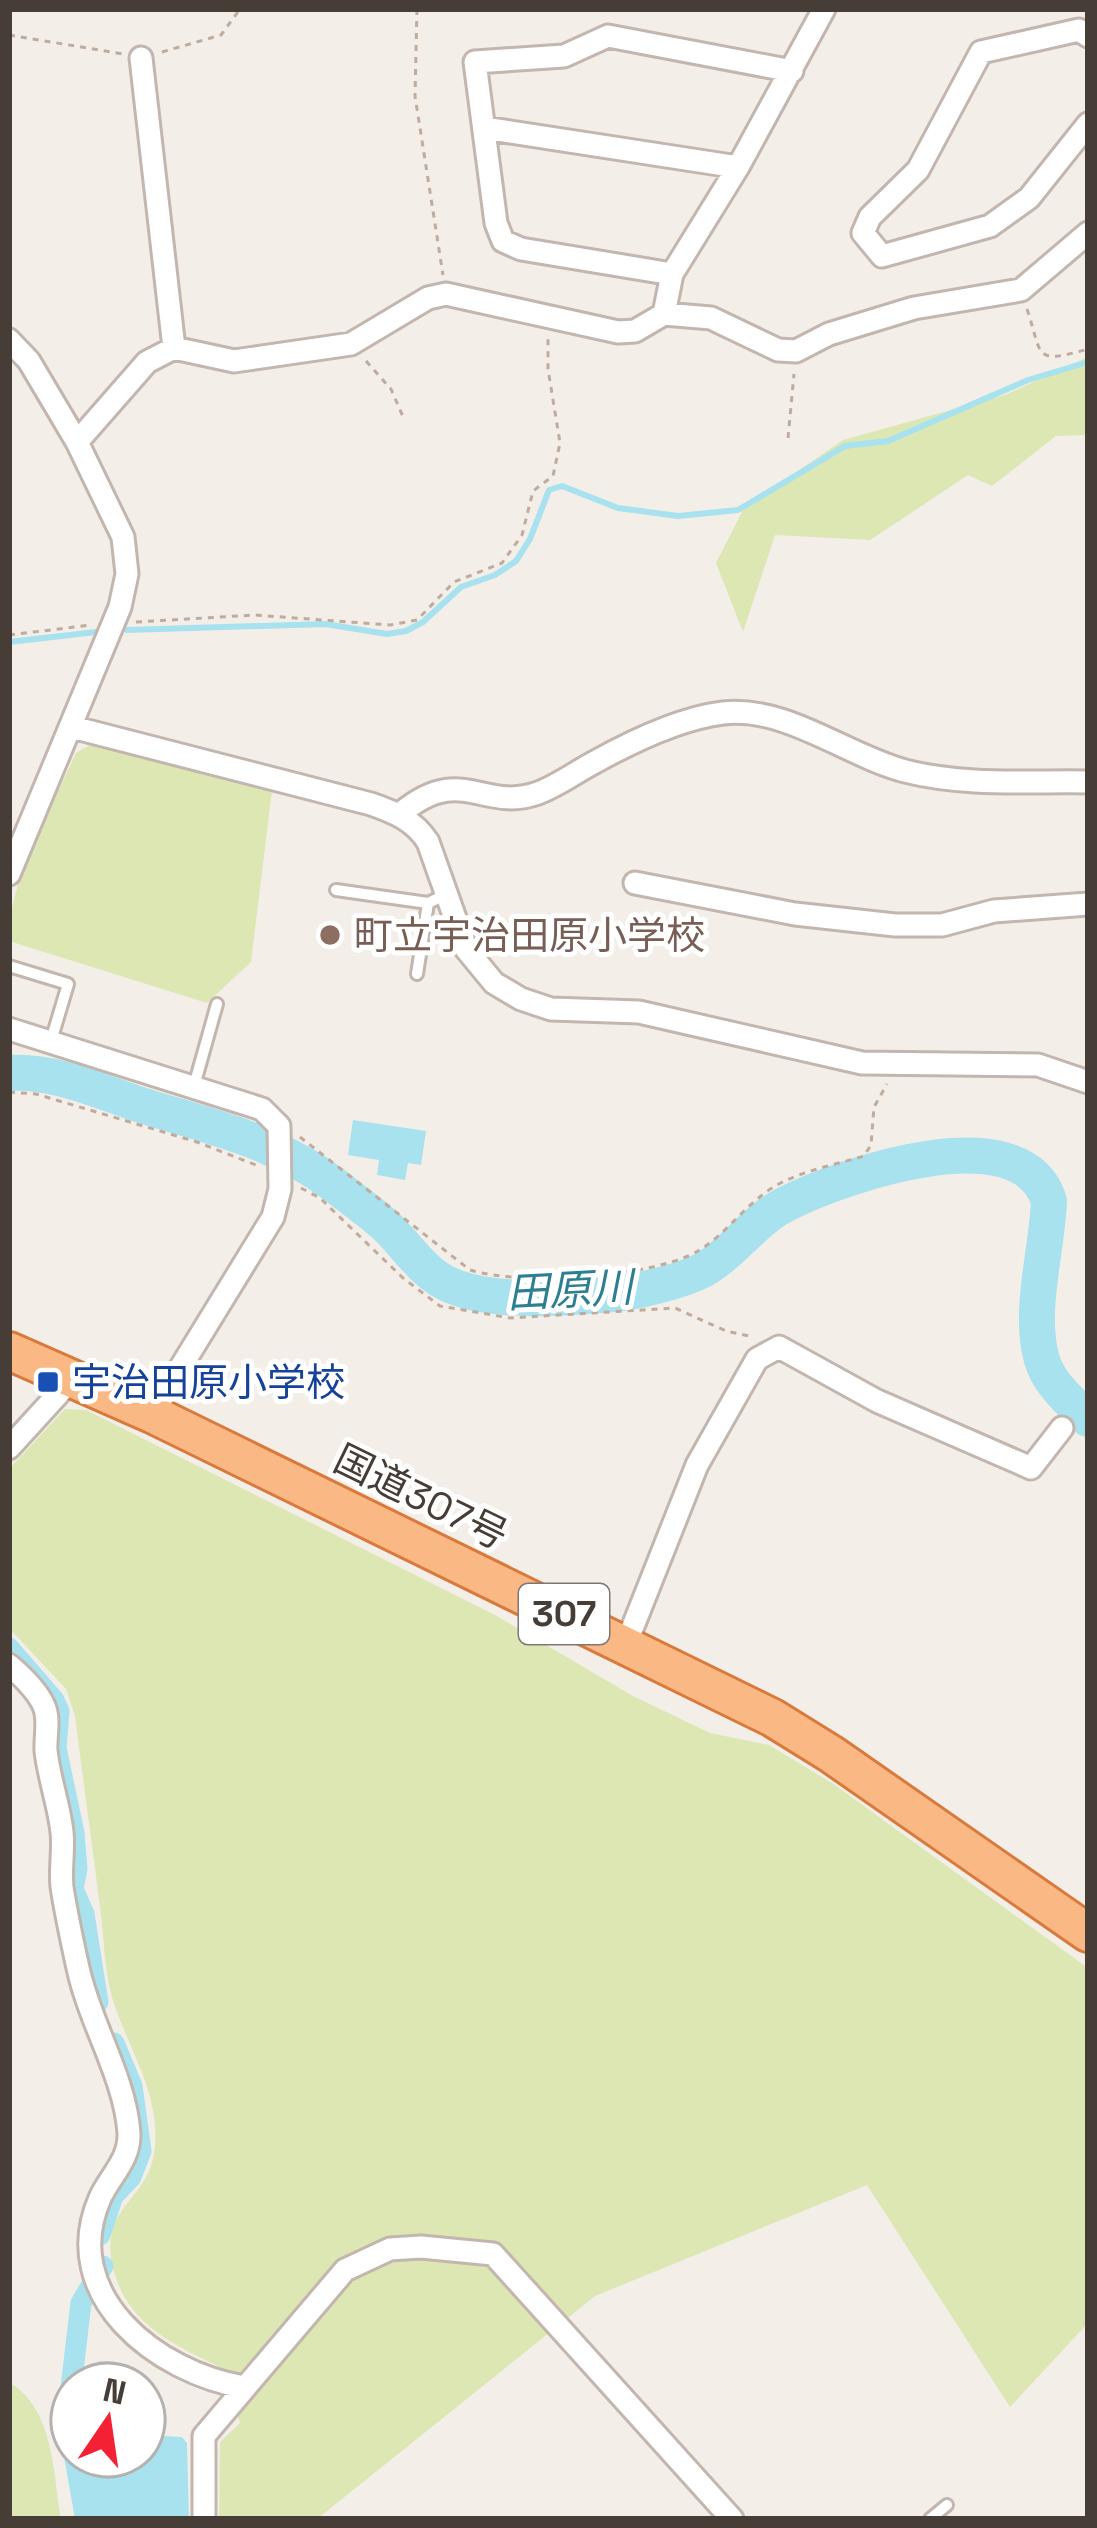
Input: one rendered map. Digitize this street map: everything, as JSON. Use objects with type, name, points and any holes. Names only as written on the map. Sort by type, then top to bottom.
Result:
[{"type":"highway","name":"国道307号","points":[[9,1351],[152,1414],[772,1718],[1088,1933]]},
{"type":"street","points":[[664,314],[672,274],[738,167],[824,9]]},
{"type":"street","points":[[1082,25],[981,52],[918,170],[870,217],[863,233],[882,256],[990,226],[1029,198],[1088,124]]},
{"type":"street","points":[[672,274],[502,242],[475,62],[564,56],[608,36],[792,71]]},
{"type":"street","points":[[141,58],[174,348]]},
{"type":"street","points":[[484,128],[738,167]]},
{"type":"street","points":[[77,442],[147,362],[174,348],[234,361],[350,344],[428,298],[446,294],[618,332],[635,331],[664,314],[711,319],[778,350],[796,351],[830,334],[914,308],[1021,290],[1088,232]]},
{"type":"street","points":[[9,340],[29,361],[77,442],[123,537],[127,574],[113,623],[9,874]]},
{"type":"street","points":[[400,814],[419,798],[445,788],[520,797],[539,793],[604,757],[720,713],[760,713],[903,770],[938,777],[1088,782]]},
{"type":"street","points":[[72,727],[400,814],[428,842],[437,899],[466,949],[494,983],[521,999],[551,1009],[639,1012],[862,1063],[1038,1065],[1088,1082]]},
{"type":"street","points":[[635,883],[795,914],[895,925],[942,925],[994,911],[1088,904]]},
{"type":"street","points":[[9,1029],[194,1086],[267,1111],[275,1120],[281,1171],[277,1205],[267,1229],[152,1414]]},
{"type":"street","points":[[626,1644],[697,1465],[757,1359],[779,1347],[877,1401],[1031,1468],[1062,1428]]},
{"type":"street","points":[[9,1448],[71,1380]]},
{"type":"street","points":[[9,1665],[47,1712],[46,1749],[62,1828],[61,1883],[78,1969],[94,2028],[122,2091],[130,2138],[100,2198],[93,2227],[95,2282],[120,2324],[151,2350],[222,2384],[244,2387]]},
{"type":"street","points":[[205,2519],[204,2436],[345,2270],[391,2249],[421,2247],[493,2254],[732,2519]]},
{"type":"lane","points":[[336,890],[437,899],[417,974]]},
{"type":"lane","points":[[9,966],[68,984],[51,1041]]},
{"type":"lane","points":[[194,1086],[217,1004]]},
{"type":"lane","points":[[930,2519],[947,2506]]},
{"type":"path","points":[[417,9],[415,96],[446,294]]},
{"type":"path","points":[[1021,290],[1036,348],[1043,357],[1053,359],[1088,349]]},
{"type":"path","points":[[9,635],[255,615],[390,625],[417,620],[454,582],[502,563],[522,535],[533,491],[553,476],[560,443],[548,369],[547,314]]},
{"type":"path","points":[[350,344],[391,389],[404,419]]},
{"type":"path","points":[[788,438],[796,351]]},
{"type":"path","points":[[280,1136],[305,1140],[470,1270],[495,1278],[620,1273],[672,1263],[700,1250],[774,1187],[864,1156],[871,1145],[874,1107],[898,1065]]},
{"type":"path","points":[[9,1092],[35,1094],[281,1171],[320,1198],[440,1306],[511,1318],[675,1308],[748,1335],[756,1343],[757,1359]]},
{"type":"green space","points":[[1088,357],[1088,435],[1056,436],[992,486],[968,475],[870,540],[775,535],[743,632],[716,563],[744,508],[843,440],[1005,395]]},
{"type":"green space","points":[[90,745],[272,790],[251,962],[207,1003],[9,941],[23,868],[76,753]]},
{"type":"green space","points":[[65,1409],[86,1410],[495,1615],[633,1696],[710,1733],[769,1745],[832,1783],[1088,1968],[1088,2323],[1010,2407],[867,2185],[595,2296],[317,2519],[219,2519],[220,2442],[240,2423],[224,2369],[146,2323],[123,2295],[116,2278],[111,2236],[123,2208],[149,2171],[154,2154],[153,2112],[109,1986],[75,1716],[66,1689],[9,1628],[9,1469]]},
{"type":"green space","points":[[9,2382],[24,2394],[43,2425],[48,2440],[48,2480],[56,2480],[61,2519],[9,2519]]},
{"type":"water","points":[[353,1120],[426,1131],[421,1165],[408,1163],[405,1180],[377,1175],[379,1160],[348,1155]]},
{"type":"water","points":[[168,2436],[182,2437],[187,2443],[189,2519],[75,2519],[68,2480],[168,2480]]},
{"type":"waterway","points":[[127,630],[325,624],[387,634],[406,631],[461,587],[495,575],[516,561],[549,490],[562,486],[618,508],[678,516],[738,510],[845,446],[888,441],[1028,380],[1088,362]]},
{"type":"waterway","points":[[9,642],[96,632]]},
{"type":"waterway","name":"田原川","points":[[9,1073],[76,1083],[289,1156],[384,1224],[440,1280],[467,1291],[508,1297],[594,1296],[662,1285],[708,1267],[775,1210],[847,1179],[929,1159],[1005,1160],[1032,1175],[1049,1201],[1038,1341],[1050,1377],[1088,1419]]},
{"type":"waterway","points":[[9,1648],[59,1711],[56,1748],[74,1833],[77,1869],[73,1889],[84,1914],[98,2002]]},
{"type":"waterway","points":[[100,2235],[113,2196],[131,2177],[141,2151],[132,2086],[114,2043]]},
{"type":"waterway","points":[[74,2360],[81,2303],[103,2266]]},
{"type":"place","name":"町立宇治田原小学校","points":[[330,935]]},
{"type":"place","name":"宇治田原小学校","points":[[48,1382]]}]
